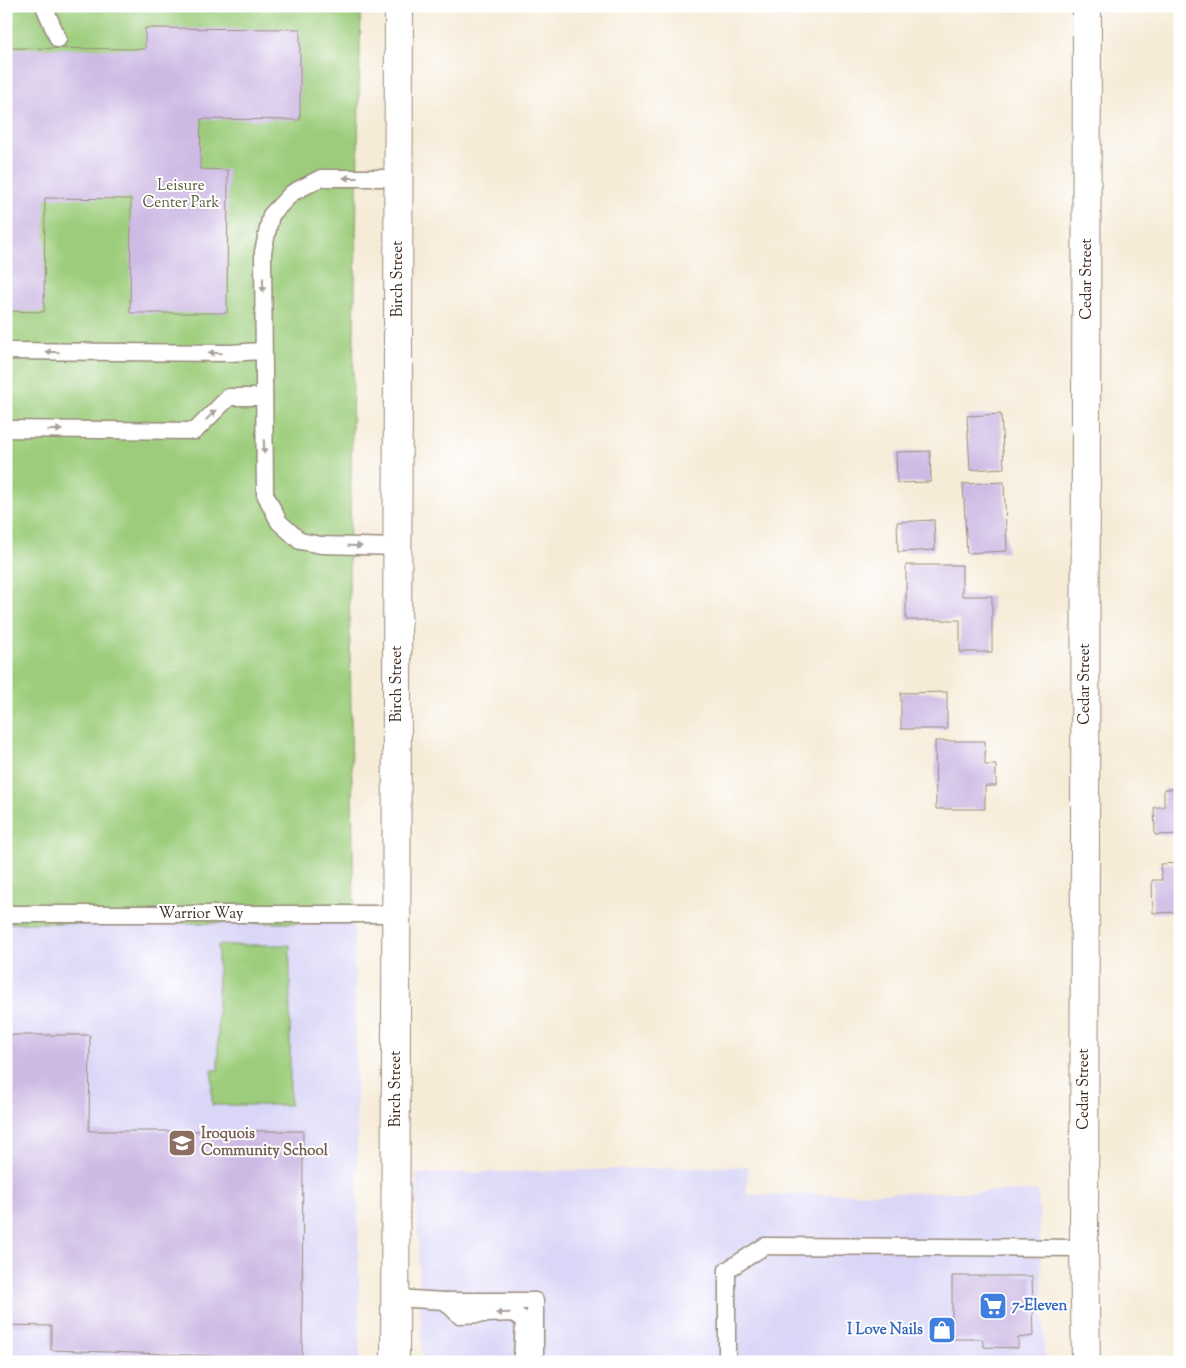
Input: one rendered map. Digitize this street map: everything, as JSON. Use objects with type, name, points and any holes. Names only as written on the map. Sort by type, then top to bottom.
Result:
[{"type":"street","name":"Birch Street","points":[[395,1362],[399,6]]},
{"type":"street","name":"Cedar Street","points":[[1086,1362],[1084,1248],[1087,6]]},
{"type":"lane","points":[[44,6],[58,39]]},
{"type":"lane","points":[[397,547],[321,545],[300,541],[279,522],[265,494],[263,252],[270,214],[292,193],[321,178],[398,178]]},
{"type":"lane","points":[[6,351],[229,353],[263,351]]},
{"type":"lane","points":[[6,429],[195,431],[229,397],[264,397]]},
{"type":"lane","name":"Warrior Way","points":[[6,914],[396,914]]},
{"type":"lane","points":[[726,1362],[727,1270],[765,1246],[1084,1248]]},
{"type":"lane","points":[[395,1298],[445,1301],[535,1301],[535,1362]]},
{"type":"lane","points":[[445,1301],[459,1314],[513,1313],[524,1320],[522,1360],[525,1362]]},
{"type":"shaded area","name":"Iroquois Community School","points":[[6,923],[354,923],[360,1362],[6,1362]]},
{"type":"shaded area","points":[[749,1166],[746,1195],[1038,1191],[1045,1362],[422,1362],[416,1174]]},
{"type":"green space","name":"Leisure Center Park","points":[[6,6],[361,6],[349,572],[354,923],[6,923]]},
{"type":"green space","points":[[218,945],[290,945],[290,1105],[212,1105],[212,1070],[218,1070]]},
{"type":"building","points":[[145,28],[300,29],[300,120],[201,119],[200,169],[228,170],[227,313],[130,313],[131,199],[45,198],[44,312],[6,311],[6,48],[145,49]]},
{"type":"building","points":[[1001,414],[1004,468],[970,470],[967,416]]},
{"type":"building","points":[[930,451],[931,482],[897,483],[896,452]]},
{"type":"building","points":[[1004,482],[1007,551],[967,553],[963,484]]},
{"type":"building","points":[[934,520],[935,550],[898,552],[897,522]]},
{"type":"building","points":[[906,565],[962,565],[962,596],[992,596],[992,652],[960,652],[960,620],[906,620]]},
{"type":"building","points":[[947,692],[947,729],[901,729],[901,693]]},
{"type":"building","points":[[935,741],[985,741],[985,765],[996,765],[996,786],[985,786],[985,809],[936,809]]},
{"type":"building","points":[[1164,789],[1180,789],[1180,834],[1155,835],[1154,807],[1164,807]]},
{"type":"building","points":[[1180,863],[1180,912],[1153,913],[1152,880],[1162,880],[1160,864]]},
{"type":"building","points":[[6,1035],[90,1035],[89,1131],[303,1131],[302,1359],[51,1350],[51,1326],[6,1325]]},
{"type":"building","name":"7-Eleven","points":[[952,1276],[1032,1276],[1034,1336],[1018,1338],[1018,1348],[984,1347],[982,1339],[952,1339]]},
{"type":"place","name":"Iroquois Community School","points":[[182,1143]]},
{"type":"place","name":"7-Eleven","points":[[993,1306]]},
{"type":"place","name":"I Love Nails","points":[[942,1330]]}]
